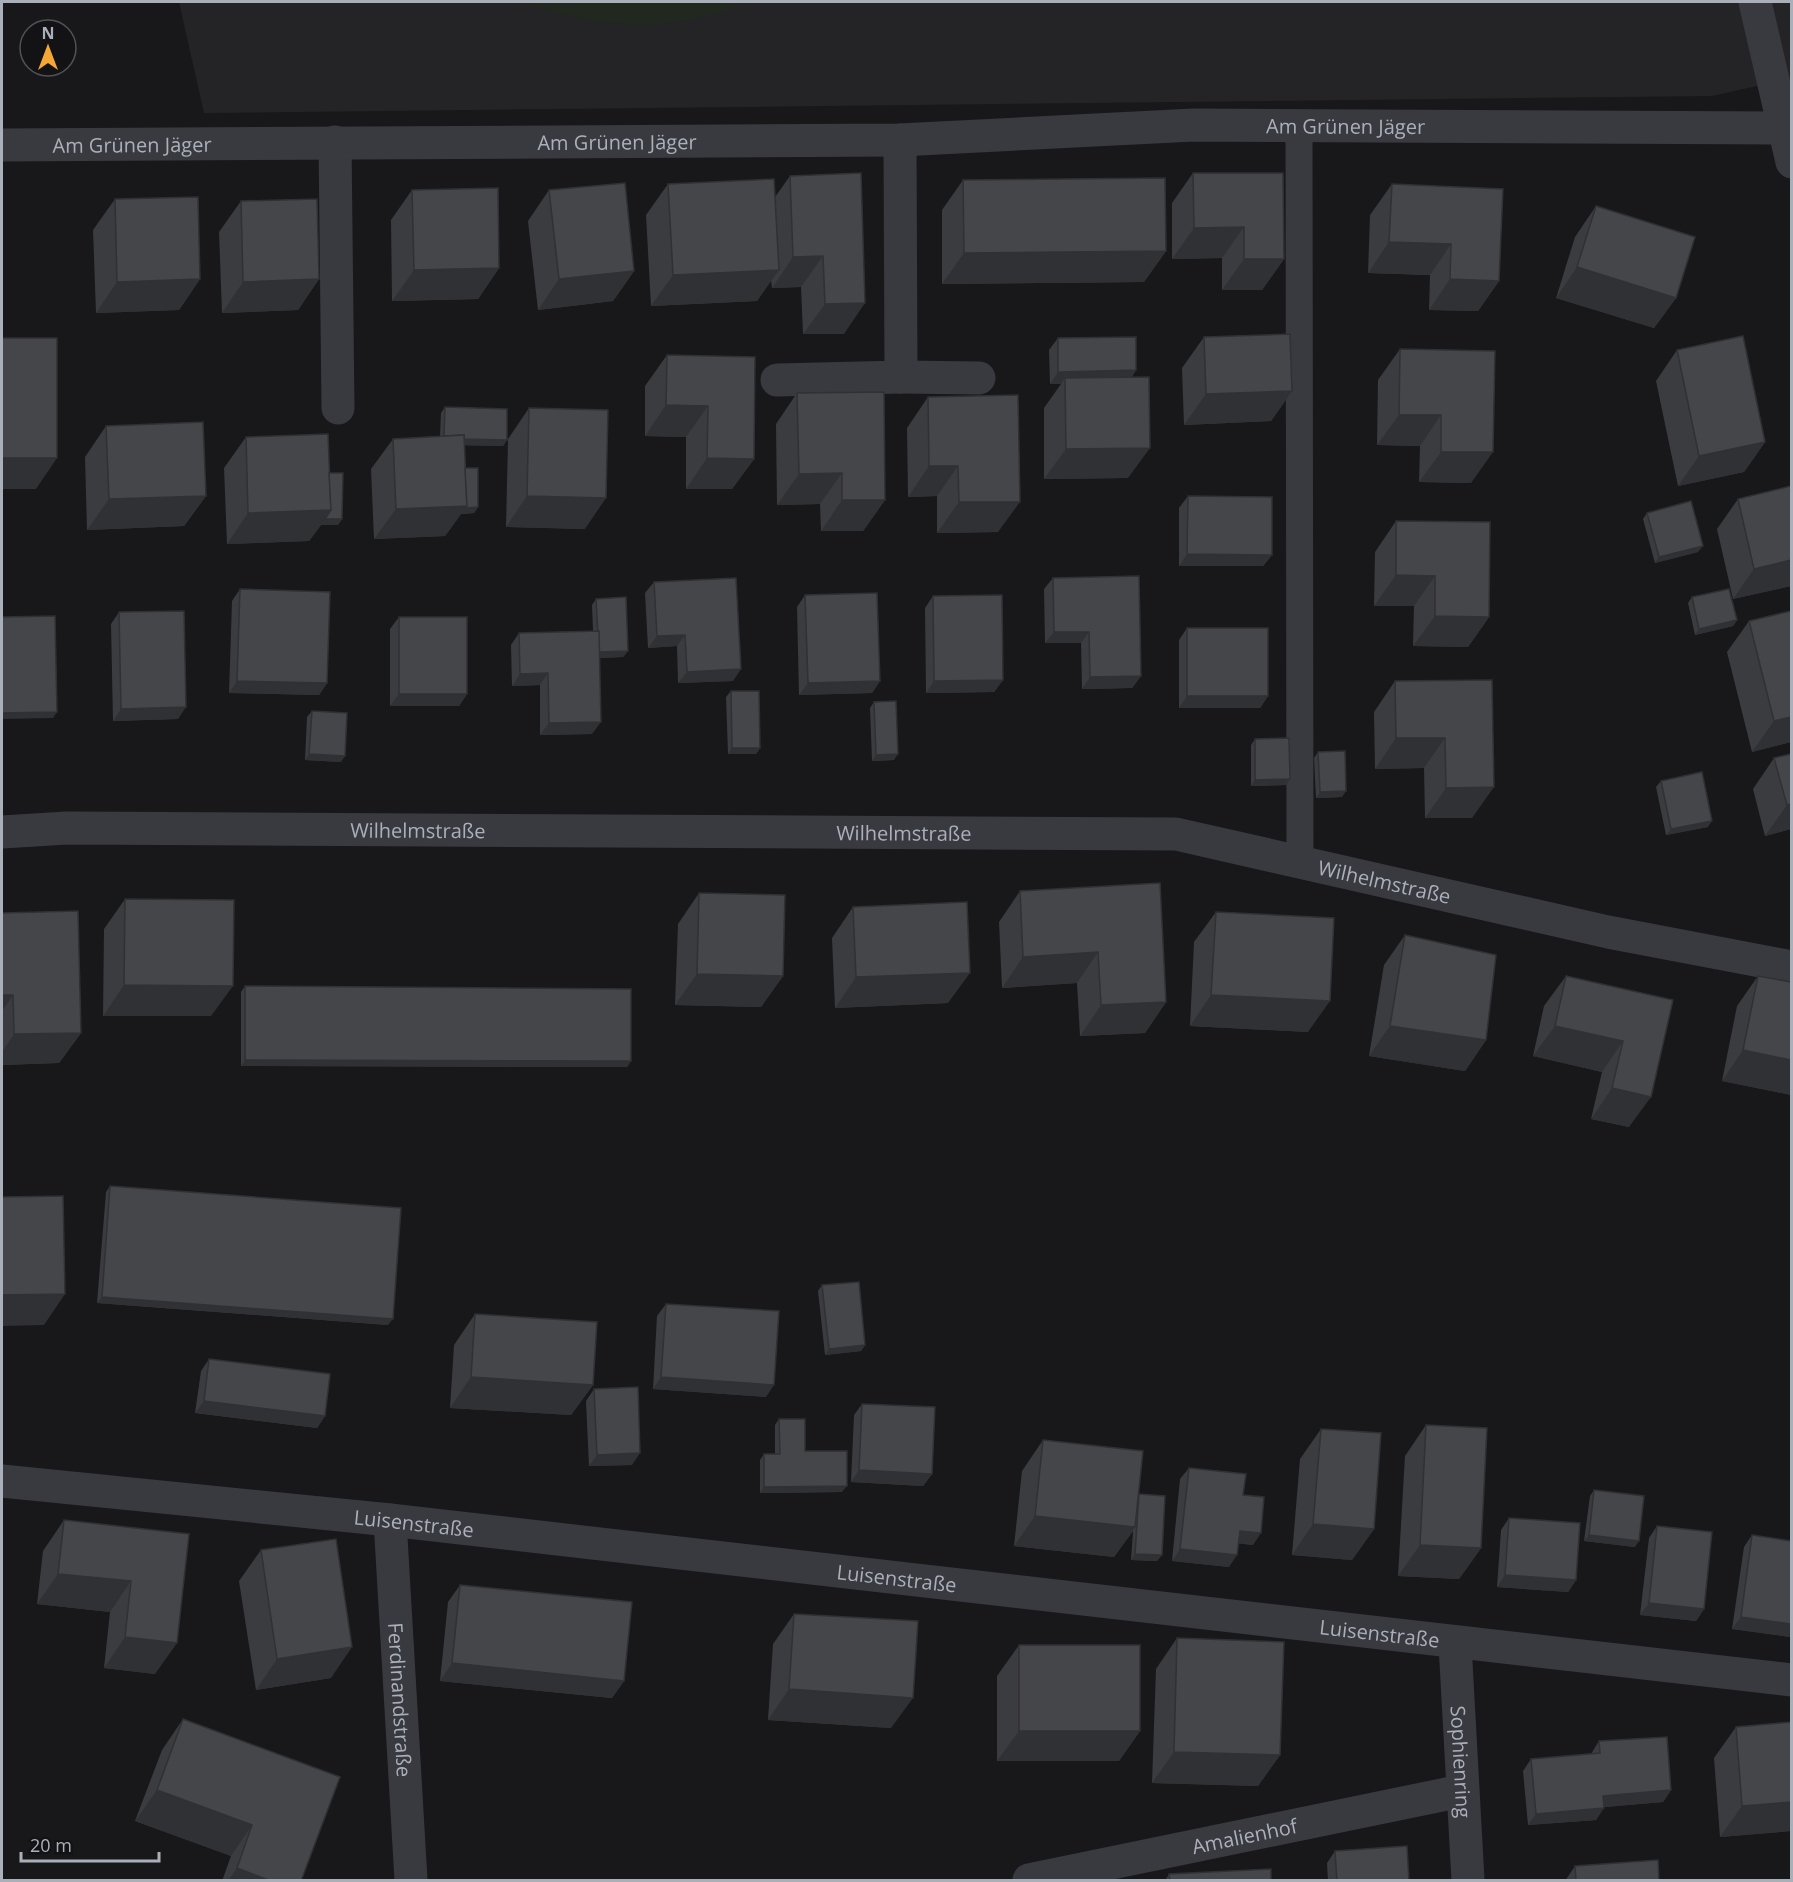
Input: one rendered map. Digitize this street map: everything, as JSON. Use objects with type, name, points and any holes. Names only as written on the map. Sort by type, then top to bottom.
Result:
[{"type":"street","points":[[1755,2],[1788,129],[1791,162]]},
{"type":"street","name":"Am Grünen Jäger","points":[[2,145],[900,140],[1194,125],[1788,129]]},
{"type":"street","points":[[900,140],[901,377]]},
{"type":"street","points":[[335,142],[339,408]]},
{"type":"street","points":[[777,380],[979,378]]},
{"type":"street","name":"Wilhelmstraße","points":[[2,832],[67,828],[1176,834],[1608,932],[1791,967]]},
{"type":"street","name":"Luisenstraße","points":[[2,1481],[390,1520],[1455,1644],[1791,1680]]},
{"type":"street","name":"Ferdinandstraße","points":[[390,1520],[411,1881]]},
{"type":"street","name":"Sophienring","points":[[1455,1644],[1461,1791],[1468,1881]]},
{"type":"street","name":"Amalienhof","points":[[1029,1881],[1461,1791]]},
{"type":"lane","points":[[1299,126],[1299,862]]},
{"type":"shaded area","points":[[179,2],[1791,2],[1792,78],[1712,96],[204,113]]},
{"type":"shaded area","points":[[523,2],[747,2],[692,19],[635,24],[578,18]]},
{"type":"building","points":[[861,173],[865,303],[825,304],[823,256],[793,257],[790,176]]},
{"type":"building","points":[[1193,173],[1283,173],[1284,259],[1244,259],[1244,227],[1194,228]]},
{"type":"building","points":[[1165,178],[1166,251],[964,253],[963,180]]},
{"type":"building","points":[[774,179],[779,270],[673,275],[668,184]]},
{"type":"building","points":[[625,183],[634,271],[559,279],[549,190]]},
{"type":"building","points":[[1392,184],[1503,189],[1499,281],[1450,279],[1451,244],[1389,242]]},
{"type":"building","points":[[498,188],[499,268],[414,270],[412,190]]},
{"type":"building","points":[[198,197],[200,279],[117,282],[115,199]]},
{"type":"building","points":[[317,199],[319,279],[243,282],[241,201]]},
{"type":"building","points":[[1596,206],[1695,237],[1676,298],[1577,267]]},
{"type":"building","points":[[1290,334],[1292,391],[1206,394],[1204,337]]},
{"type":"building","points":[[1743,336],[1765,442],[1699,456],[1677,350]]},
{"type":"building","points":[[1136,337],[1136,370],[1058,372],[1058,338]]},
{"type":"building","points":[[2,338],[57,338],[57,458],[2,458]]},
{"type":"building","points":[[1400,349],[1495,351],[1493,452],[1441,452],[1441,415],[1399,415]]},
{"type":"building","points":[[667,355],[755,357],[754,459],[707,458],[708,406],[666,405]]},
{"type":"building","points":[[1149,377],[1150,448],[1066,449],[1065,378]]},
{"type":"building","points":[[884,392],[885,500],[842,500],[842,473],[799,474],[797,393]]},
{"type":"building","points":[[1018,395],[1020,502],[959,502],[958,466],[929,466],[928,397]]},
{"type":"building","points":[[445,407],[507,409],[507,440],[464,439],[464,435],[444,436]]},
{"type":"building","points":[[529,408],[608,410],[606,498],[527,496]]},
{"type":"building","points":[[203,422],[206,496],[109,499],[106,426]]},
{"type":"building","points":[[328,434],[331,510],[248,513],[246,437]]},
{"type":"building","points":[[464,435],[467,506],[396,509],[393,439]]},
{"type":"building","points":[[465,468],[478,468],[478,507],[465,508],[467,506]]},
{"type":"building","points":[[329,473],[343,473],[342,519],[325,519],[331,510]]},
{"type":"building","points":[[1791,486],[1791,560],[1754,569],[1738,499]]},
{"type":"building","points":[[1188,496],[1272,497],[1272,555],[1187,554]]},
{"type":"building","points":[[1691,501],[1703,546],[1659,557],[1647,513]]},
{"type":"building","points":[[1396,521],[1490,522],[1489,617],[1435,616],[1435,576],[1396,575]]},
{"type":"building","points":[[1139,576],[1141,676],[1090,677],[1089,632],[1054,632],[1053,578]]},
{"type":"building","points":[[736,578],[741,669],[687,672],[685,635],[657,636],[654,582]]},
{"type":"building","points":[[240,589],[330,592],[327,683],[237,681]]},
{"type":"building","points":[[1729,589],[1737,620],[1699,629],[1692,597]]},
{"type":"building","points":[[877,593],[880,681],[808,683],[805,595]]},
{"type":"building","points":[[1002,595],[1003,680],[934,681],[933,596]]},
{"type":"building","points":[[626,597],[628,651],[599,652],[596,599]]},
{"type":"building","points":[[184,611],[186,707],[121,709],[119,612]]},
{"type":"building","points":[[1791,611],[1791,717],[1774,721],[1749,621]]},
{"type":"building","points":[[55,616],[57,712],[2,713],[2,617]]},
{"type":"building","points":[[399,617],[467,617],[467,694],[399,694]]},
{"type":"building","points":[[1187,628],[1268,628],[1268,696],[1187,696]]},
{"type":"building","points":[[599,631],[601,722],[549,723],[548,673],[520,674],[519,633]]},
{"type":"building","points":[[1492,680],[1494,787],[1446,788],[1445,738],[1396,738],[1395,681]]},
{"type":"building","points":[[731,691],[759,691],[760,748],[732,748]]},
{"type":"building","points":[[896,701],[898,754],[876,755],[874,702]]},
{"type":"building","points":[[312,711],[347,713],[345,756],[309,754]]},
{"type":"building","points":[[1289,738],[1290,779],[1255,780],[1255,739]]},
{"type":"building","points":[[1345,751],[1346,791],[1320,792],[1318,752]]},
{"type":"building","points":[[1791,754],[1791,804],[1787,805],[1774,758]]},
{"type":"building","points":[[1702,772],[1712,821],[1671,829],[1661,781]]},
{"type":"building","points":[[1160,883],[1166,1002],[1101,1005],[1098,952],[1023,957],[1020,891]]},
{"type":"building","points":[[699,893],[785,895],[783,976],[697,974]]},
{"type":"building","points":[[125,899],[234,900],[233,986],[124,985]]},
{"type":"building","points":[[967,902],[970,973],[856,977],[853,907]]},
{"type":"building","points":[[78,911],[81,1033],[14,1034],[13,995],[2,995],[2,913]]},
{"type":"building","points":[[1216,912],[1334,918],[1330,1001],[1211,995]]},
{"type":"building","points":[[1405,935],[1496,955],[1486,1040],[1390,1026]]},
{"type":"building","points":[[1566,976],[1673,1000],[1651,1097],[1612,1088],[1623,1041],[1555,1026]]},
{"type":"building","points":[[1758,976],[1791,982],[1791,1060],[1743,1050]]},
{"type":"building","points":[[245,986],[631,989],[631,1061],[245,1060]]},
{"type":"building","points":[[110,1186],[401,1208],[393,1319],[102,1297]]},
{"type":"building","points":[[63,1196],[65,1294],[2,1295],[2,1197]]},
{"type":"building","points":[[859,1282],[865,1345],[829,1349],[822,1285]]},
{"type":"building","points":[[666,1304],[779,1311],[774,1385],[661,1377]]},
{"type":"building","points":[[475,1314],[597,1322],[593,1385],[471,1377]]},
{"type":"building","points":[[209,1359],[330,1374],[325,1416],[204,1401]]},
{"type":"building","points":[[638,1387],[640,1453],[597,1455],[594,1389]]},
{"type":"building","points":[[862,1404],[935,1407],[932,1474],[859,1470]]},
{"type":"building","points":[[779,1419],[805,1419],[805,1451],[847,1451],[847,1486],[764,1487],[764,1454],[780,1454]]},
{"type":"building","points":[[1426,1425],[1487,1428],[1481,1548],[1420,1545]]},
{"type":"building","points":[[1321,1429],[1381,1433],[1374,1529],[1313,1524]]},
{"type":"building","points":[[1043,1440],[1143,1451],[1135,1527],[1035,1516]]},
{"type":"building","points":[[1189,1468],[1246,1474],[1243,1495],[1264,1497],[1261,1533],[1240,1531],[1237,1555],[1180,1549]]},
{"type":"building","points":[[1594,1490],[1644,1496],[1639,1541],[1589,1535]]},
{"type":"building","points":[[1139,1494],[1165,1496],[1162,1555],[1135,1554]]},
{"type":"building","points":[[1509,1518],[1580,1523],[1576,1580],[1505,1575]]},
{"type":"building","points":[[64,1520],[189,1534],[177,1643],[125,1637],[131,1581],[58,1574]]},
{"type":"building","points":[[1657,1526],[1712,1532],[1704,1609],[1649,1603]]},
{"type":"building","points":[[1752,1535],[1791,1541],[1791,1624],[1741,1617]]},
{"type":"building","points":[[336,1539],[352,1647],[277,1659],[261,1550]]},
{"type":"building","points":[[460,1585],[632,1602],[624,1681],[452,1663]]},
{"type":"building","points":[[794,1614],[918,1621],[913,1698],[789,1689]]},
{"type":"building","points":[[1177,1638],[1284,1642],[1280,1755],[1174,1752]]},
{"type":"building","points":[[1019,1645],[1140,1645],[1140,1731],[1019,1731]]},
{"type":"building","points":[[183,1719],[340,1777],[301,1881],[271,1881],[237,1868],[252,1825],[157,1790]]},
{"type":"building","points":[[1791,1722],[1791,1802],[1742,1806],[1736,1727]]},
{"type":"building","points":[[1667,1737],[1671,1790],[1603,1796],[1604,1808],[1536,1814],[1531,1759],[1600,1753],[1599,1741]]},
{"type":"building","points":[[1407,1846],[1409,1881],[1337,1881],[1335,1851]]},
{"type":"building","points":[[1658,1860],[1659,1881],[1576,1881],[1575,1866]]},
{"type":"building","points":[[1271,1869],[1271,1881],[1170,1881],[1169,1874]]}]
